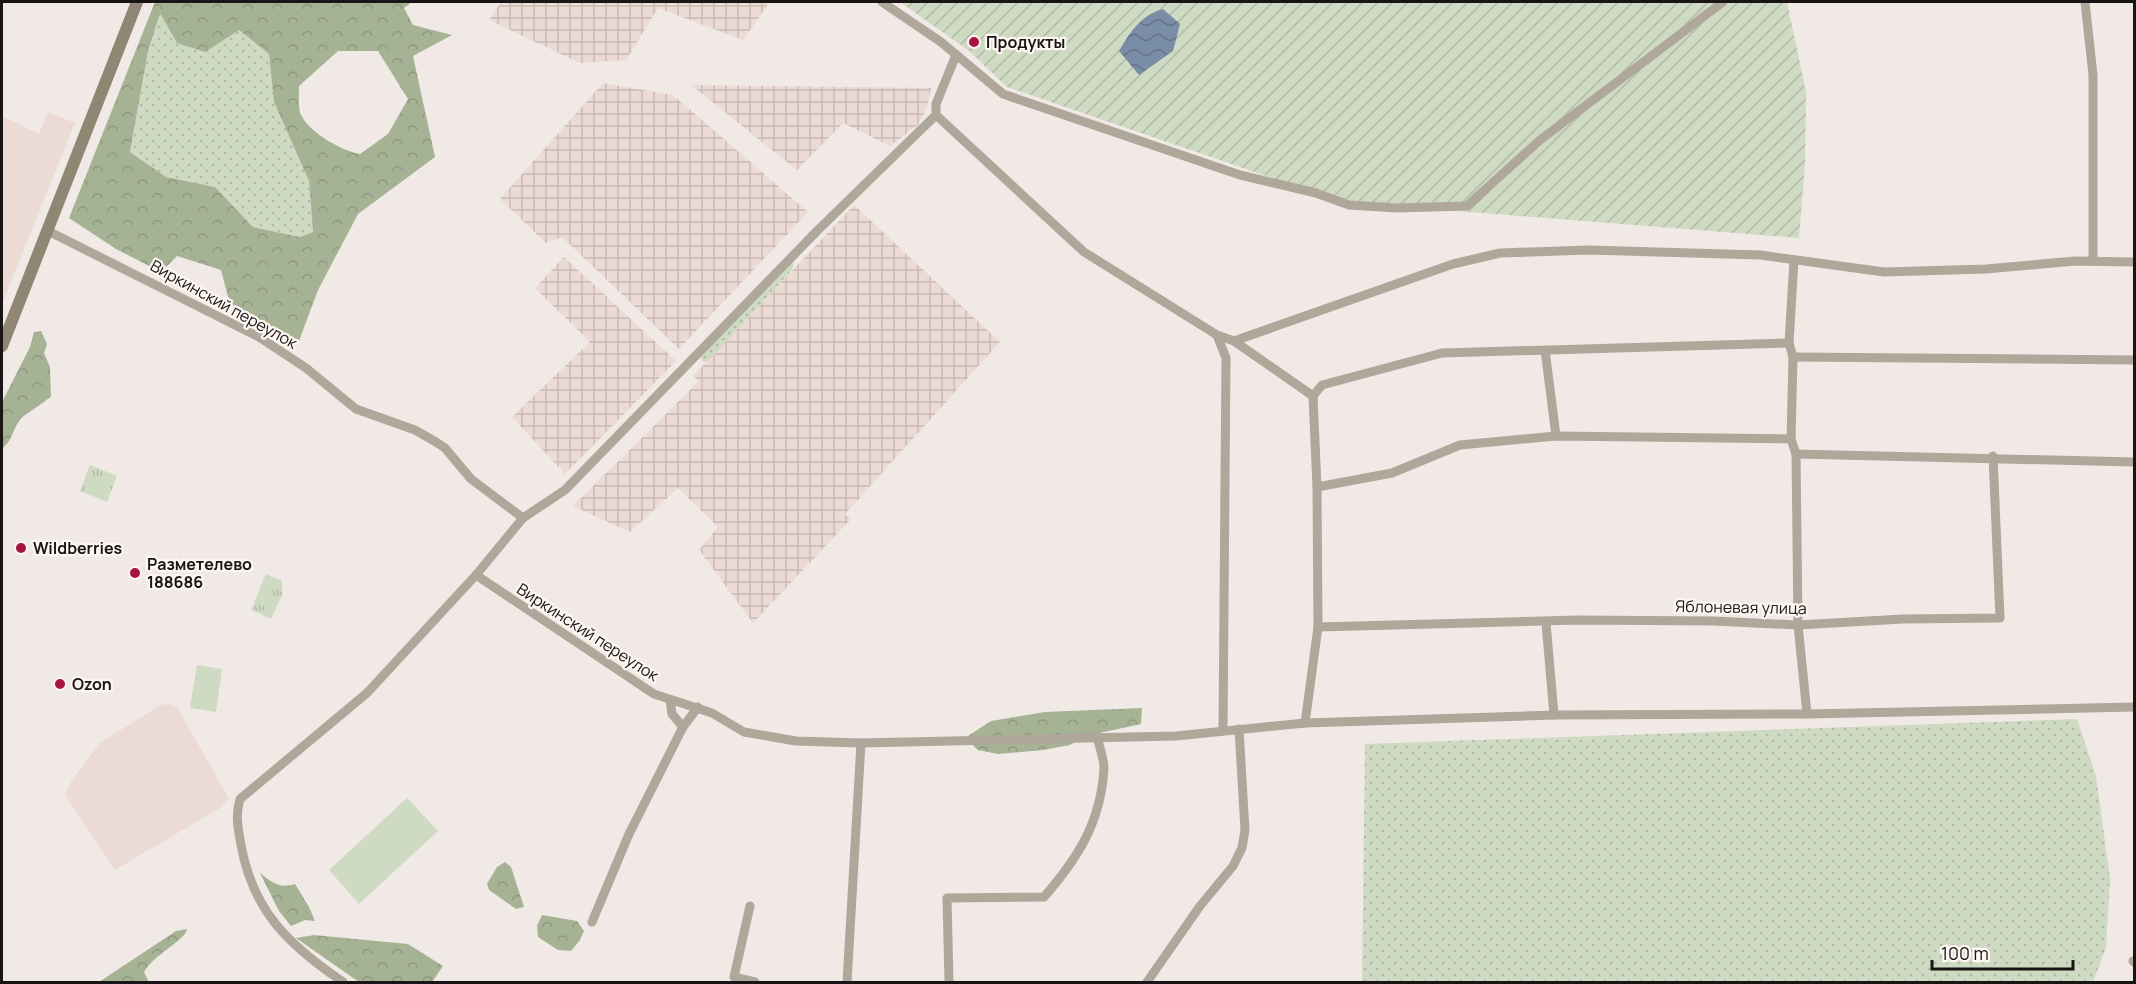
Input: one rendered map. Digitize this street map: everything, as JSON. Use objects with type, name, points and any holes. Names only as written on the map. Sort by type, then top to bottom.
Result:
[{"type":"main road","points":[[2,346],[137,2]]},
{"type":"street","points":[[882,2],[956,55],[1003,94],[1240,175],[1316,193],[1349,206],[1397,208],[1467,206],[1540,140],[1618,78],[1723,2]]},
{"type":"street","points":[[2085,2],[2093,75],[2092,261]]},
{"type":"street","points":[[343,982],[310,960],[288,938],[271,920],[255,894],[248,878],[236,818],[240,799],[367,693],[476,575],[523,518],[566,490],[818,230],[936,115],[936,104],[956,55]]},
{"type":"street","points":[[936,115],[1084,252],[1217,335],[1234,341],[1313,396]]},
{"type":"street","name":"Виркинский переулок","points":[[46,230],[259,337],[306,368],[356,410],[415,430],[436,442],[471,479],[523,518]]},
{"type":"street","points":[[1234,341],[1453,264],[1500,253],[1589,250],[1760,255],[1884,272],[1986,269],[2092,261],[2134,262]]},
{"type":"street","points":[[1794,260],[1789,343],[1793,357],[1791,439],[1796,453],[1798,625],[1807,714]]},
{"type":"street","points":[[1217,335],[1226,358],[1223,730]]},
{"type":"street","points":[[1305,723],[1318,627],[1317,487],[1313,396],[1322,385],[1442,353],[1789,343]]},
{"type":"street","points":[[1545,350],[1556,436]]},
{"type":"street","points":[[1793,357],[2134,360]]},
{"type":"street","points":[[1317,487],[1392,473],[1460,445],[1556,436],[1791,439]]},
{"type":"street","points":[[1796,453],[1993,456],[2134,462]]},
{"type":"street","name":"Яблоневая улица","points":[[1318,627],[1714,621],[1798,625],[1903,619],[2000,618],[1993,456]]},
{"type":"street","name":"Виркинский переулок","points":[[476,575],[654,694],[698,707],[744,732],[761,737],[861,743],[1176,736],[1305,723],[1554,715],[1807,714],[2134,707]]},
{"type":"street","points":[[1546,623],[1554,715]]},
{"type":"street","points":[[670,700],[672,714],[683,727]]},
{"type":"street","points":[[592,922],[629,834],[683,727],[698,707]]},
{"type":"street","points":[[1147,982],[1200,906],[1233,866],[1242,848],[1245,830],[1239,729]]},
{"type":"street","points":[[949,982],[947,898],[1044,897],[1066,871],[1091,831],[1104,767],[1097,736]]},
{"type":"street","points":[[847,982],[861,743]]},
{"type":"street","points":[[750,906],[734,977],[755,982]]},
{"type":"shaded area","points":[[501,2],[770,2],[743,40],[658,8],[626,60],[580,63],[489,20]]},
{"type":"shaded area","points":[[603,83],[673,95],[808,212],[679,349],[562,237],[546,243],[500,199]]},
{"type":"shaded area","points":[[691,85],[931,88],[927,108],[918,125],[890,146],[843,123],[797,170]]},
{"type":"shaded area","points":[[48,112],[75,123],[2,304],[2,116],[39,134]]},
{"type":"shaded area","points":[[854,205],[1000,342],[845,514],[851,519],[753,623],[699,550],[718,527],[678,488],[630,532],[573,506],[699,381],[693,376]]},
{"type":"shaded area","points":[[564,257],[676,361],[565,474],[512,417],[590,342],[535,288]]},
{"type":"shaded area","points":[[169,704],[177,707],[229,799],[220,808],[115,870],[65,795],[72,780],[100,743],[160,705]]},
{"type":"green space","points":[[155,2],[412,2],[404,8],[413,25],[452,35],[413,56],[435,157],[358,214],[318,290],[299,341],[230,304],[221,270],[177,256],[161,272],[116,249],[69,218]],"holes":[[[160,13],[177,43],[205,52],[239,30],[269,54],[274,102],[309,181],[313,232],[300,237],[253,227],[215,187],[166,177],[130,152],[148,51]],[[338,51],[378,51],[408,99],[388,134],[360,154],[336,145],[319,134],[305,122],[300,112],[299,86]]]},
{"type":"green space","points":[[900,2],[1787,2],[1806,92],[1805,163],[1799,238],[1381,205],[1330,198],[1007,87],[968,50]]},
{"type":"green space","points":[[160,12],[239,30],[269,54],[274,102],[309,181],[313,232],[300,237],[253,227],[215,187],[166,177],[130,152],[148,51]]},
{"type":"green space","points":[[789,262],[794,264],[792,270],[707,362],[702,361],[701,356]]},
{"type":"green space","points":[[41,331],[47,344],[44,353],[50,367],[51,396],[22,418],[2,449],[2,402],[30,347],[34,332]]},
{"type":"green space","points":[[90,465],[117,476],[107,502],[80,491]]},
{"type":"green space","points":[[266,574],[282,581],[282,595],[271,619],[251,610]]},
{"type":"green space","points":[[197,665],[222,669],[216,712],[190,708]]},
{"type":"green space","points":[[1142,708],[1141,724],[1086,736],[1070,745],[1043,750],[998,754],[978,750],[965,738],[991,721],[1045,712]]},
{"type":"green space","points":[[2077,719],[2096,776],[2110,878],[2106,948],[2093,982],[1362,982],[1365,744]]},
{"type":"green space","points":[[407,798],[438,831],[359,904],[329,870]]},
{"type":"green space","points":[[505,862],[511,867],[524,907],[516,909],[489,890],[487,884],[497,867]]},
{"type":"green space","points":[[260,873],[280,885],[295,884],[315,921],[305,920],[291,926],[279,911]]},
{"type":"green space","points":[[542,915],[577,921],[584,931],[571,951],[558,950],[538,937],[537,926]]},
{"type":"green space","points":[[187,929],[181,938],[149,965],[144,972],[148,980],[146,982],[99,982],[176,931]]},
{"type":"green space","points":[[314,935],[408,944],[443,966],[432,982],[359,982],[296,938]]},
{"type":"water","points":[[1163,9],[1180,24],[1173,51],[1139,75],[1119,51],[1142,20]]},
{"type":"place","name":"Продукты","points":[[974,42]]},
{"type":"place","name":"Wildberries","points":[[21,548]]},
{"type":"place","name":"Разметелево 188686","points":[[135,573]]},
{"type":"place","name":"Ozon","points":[[60,684]]}]
